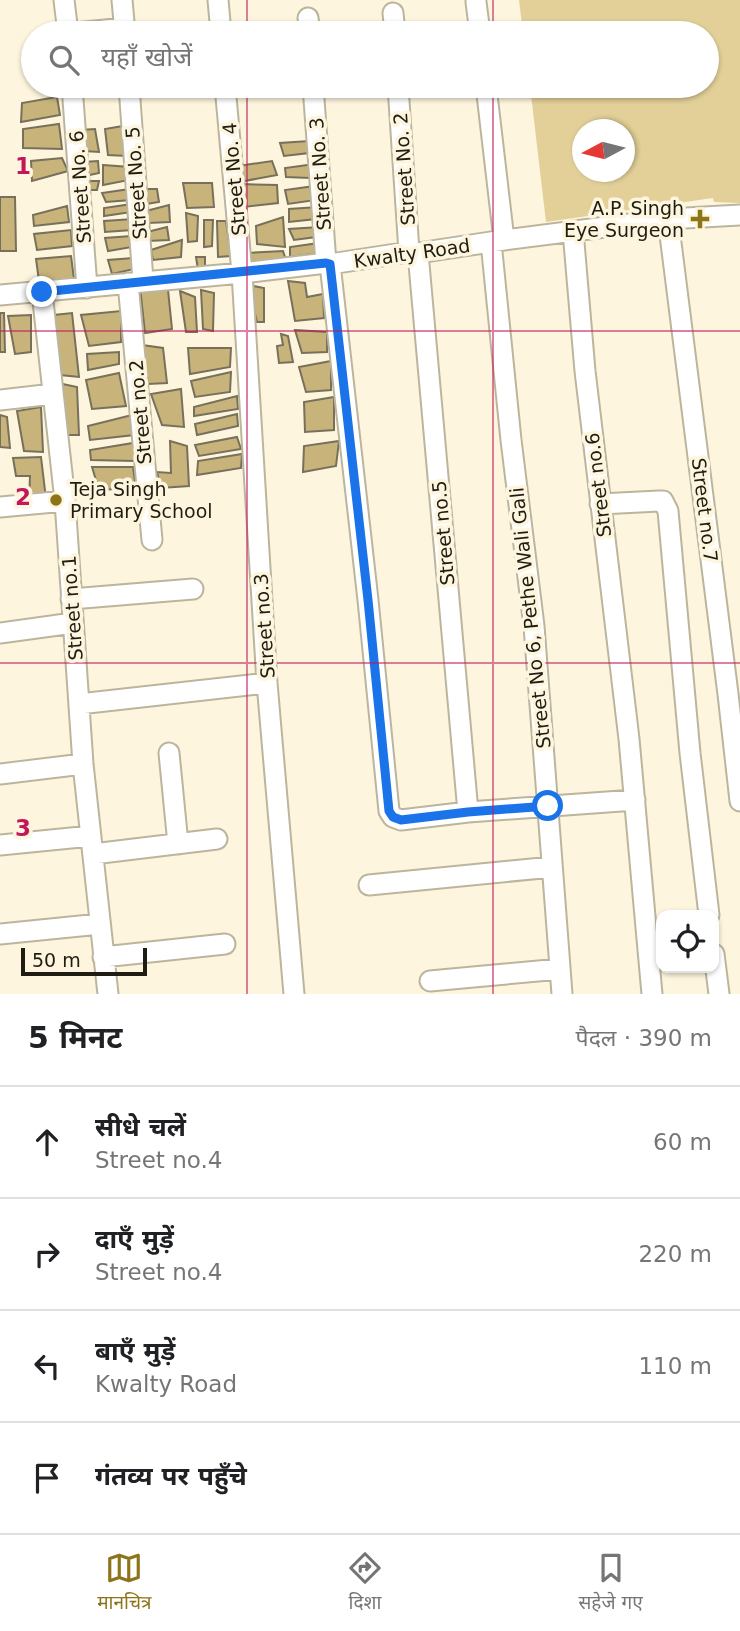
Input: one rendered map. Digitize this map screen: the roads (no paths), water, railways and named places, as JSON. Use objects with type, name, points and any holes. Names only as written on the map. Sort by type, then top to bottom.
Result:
[{"type":"street","points":[[64,0],[67,21]]},
{"type":"street","points":[[121,0],[124,21]]},
{"type":"street","points":[[218,0],[220,21]]},
{"type":"street","points":[[476,2],[478,21]]},
{"type":"street","points":[[394,13],[394,21]]},
{"type":"street","name":"Street No. 6","points":[[73,98],[88,288]]},
{"type":"street","name":"Street No. 5","points":[[129,98],[136,282]]},
{"type":"street","name":"Street No. 4","points":[[226,98],[242,273]]},
{"type":"street","name":"Street No. 3","points":[[314,98],[328,264],[368,600],[389,811],[393,817],[401,820],[468,812],[635,800]]},
{"type":"street","name":"Street No. 2","points":[[399,98],[414,252]]},
{"type":"street","name":"Street No 6, Pethe Wali Gali","points":[[487,98],[514,465],[534,626],[562,994]]},
{"type":"street","name":"Kwalty Road","points":[[0,295],[328,264],[668,219],[740,215]]},
{"type":"street","name":"Street no.7","points":[[668,219],[734,694],[740,801]]},
{"type":"street","name":"Street no.6","points":[[573,231],[585,371],[629,738],[652,994]]},
{"type":"street","name":"Street no.5","points":[[414,252],[468,812]]},
{"type":"street","name":"Street no.3","points":[[242,273],[267,683],[293,987]]},
{"type":"street","name":"Street no.2","points":[[136,282],[152,540]]},
{"type":"street","name":"Street no.1","points":[[42,292],[65,501],[83,764],[108,994]]},
{"type":"street","points":[[0,400],[53,394]]},
{"type":"street","points":[[600,504],[659,500],[663,501],[668,511],[690,753],[708,910]]},
{"type":"street","points":[[0,507],[65,501]]},
{"type":"street","points":[[71,599],[193,589]]},
{"type":"street","points":[[0,633],[73,623]]},
{"type":"street","points":[[79,704],[267,683]]},
{"type":"street","points":[[169,753],[178,844]]},
{"type":"street","points":[[0,774],[83,764]]},
{"type":"street","points":[[0,845],[178,844],[217,839]]},
{"type":"street","points":[[369,885],[552,867]]},
{"type":"street","points":[[0,934],[100,924]]},
{"type":"street","points":[[103,957],[225,944]]},
{"type":"street","points":[[430,981],[560,969]]},
{"type":"street","points":[[716,973],[719,994]]},
{"type":"place","name":"A.P. Singh Eye Surgeon","points":[[700,219]]},
{"type":"place","name":"Teja Singh Primary School","points":[[56,500]]}]
